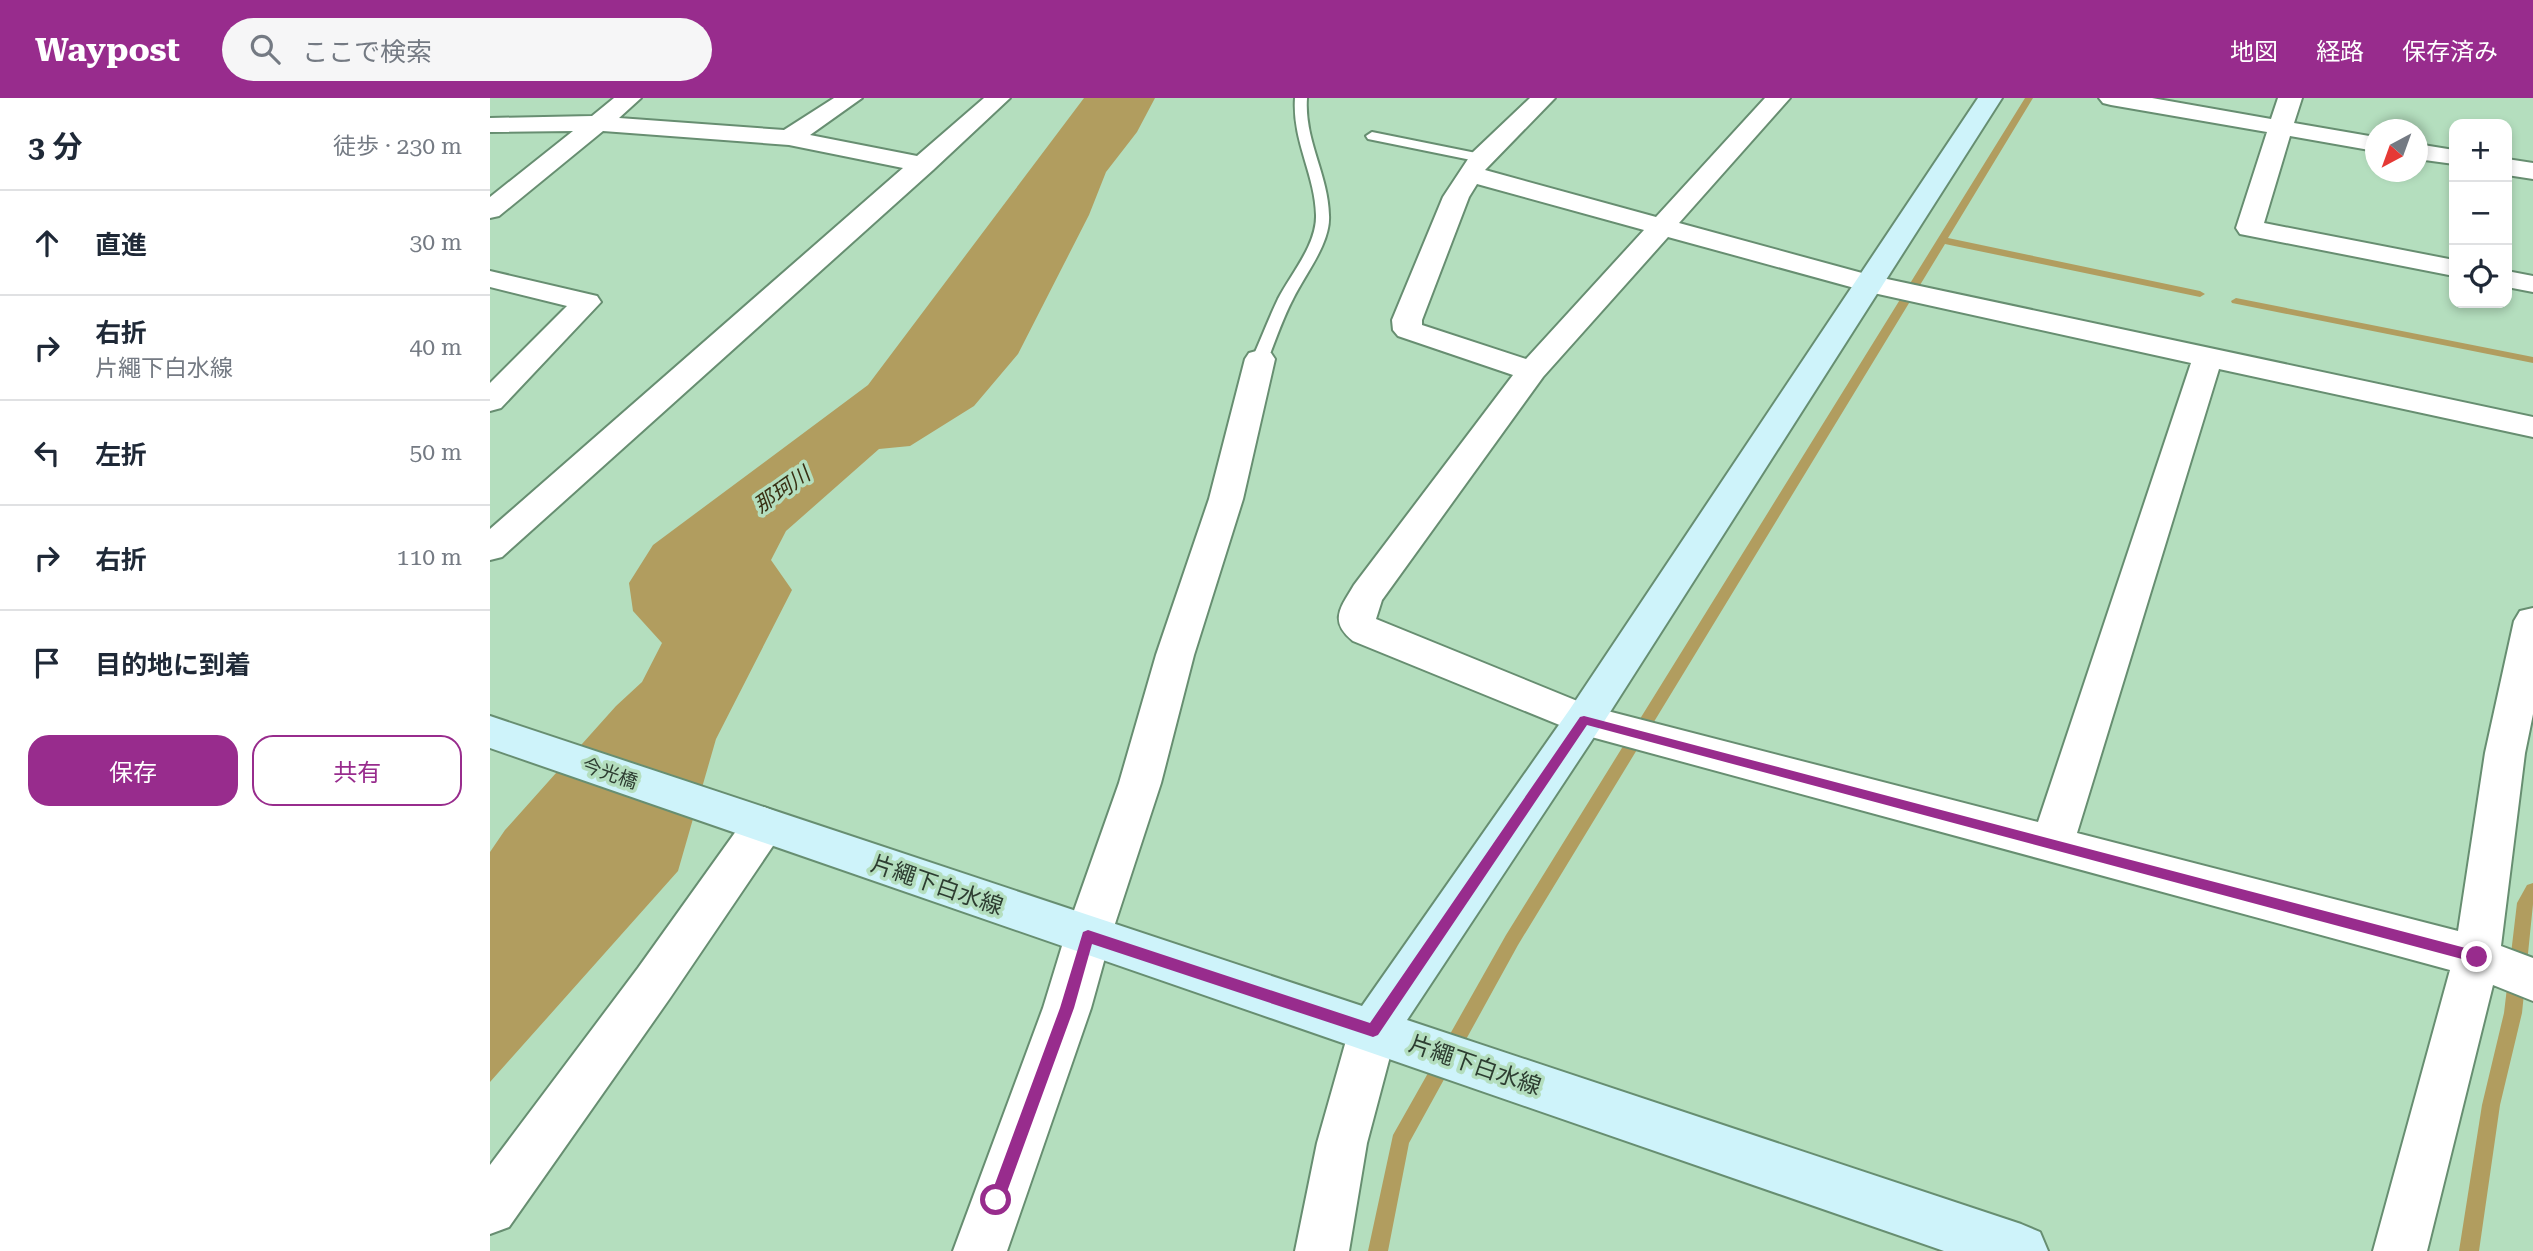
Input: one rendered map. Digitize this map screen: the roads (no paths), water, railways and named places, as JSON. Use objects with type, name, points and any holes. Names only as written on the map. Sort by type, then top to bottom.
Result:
[{"type":"street","points":[[490,210],[629,98]]},
{"type":"street","points":[[789,138],[850,98]]},
{"type":"street","points":[[490,548],[998,98]]},
{"type":"street","points":[[1532,371],[1408,330],[1407,320],[1456,197],[1476,166],[1543,98]]},
{"type":"street","points":[[1778,98],[1532,371],[1367,594],[1357,613],[1357,624],[1366,631],[1584,720],[2477,957],[2533,980]]},
{"type":"street","points":[[1322,1251],[1342,1143],[1373,1030],[1584,720],[1990,98]]},
{"type":"street","points":[[2111,98],[2365,142]]},
{"type":"street","points":[[2290,98],[2249,228],[2449,267]]},
{"type":"street","points":[[490,125],[597,123],[789,138],[924,165]]},
{"type":"street","points":[[2428,153],[2449,157]]},
{"type":"street","points":[[1476,166],[1661,228],[1869,284],[2533,427]]},
{"type":"street","points":[[2512,168],[2533,172]]},
{"type":"street","points":[[490,279],[587,302],[490,401]]},
{"type":"street","points":[[2512,280],[2533,284]]},
{"type":"street","points":[[2052,844],[2208,357]]},
{"type":"street","points":[[980,1251],[1067,1008],[1088,936],[1140,783],[1175,655],[1226,499],[1260,359]]},
{"type":"street","points":[[2400,1251],[2477,957],[2505,753],[2533,621]]},
{"type":"street","name":"今光橋","points":[[490,732],[747,819]]},
{"type":"street","points":[[490,1208],[654,982],[747,819]]},
{"type":"street","name":"片繩下白水線","points":[[747,819],[2021,1251]]},
{"type":"lane","points":[[1260,359],[1284,302],[1318,238],[1323,220],[1321,198],[1301,137],[1301,98]]},
{"type":"lane","points":[[1372,136],[1476,166]]},
{"type":"water","name":"那珂川","points":[[1084,98],[1155,98],[1137,132],[1106,172],[1089,215],[1018,354],[974,406],[910,446],[879,449],[786,531],[771,560],[792,590],[716,739],[678,871],[490,1082],[490,852],[505,830],[616,706],[642,682],[662,643],[633,611],[629,583],[653,545],[868,385]]},
{"type":"waterway","points":[[1378,1251],[1400,1141],[1512,940],[2029,98]]},
{"type":"waterway","points":[[1942,240],[2200,294]]},
{"type":"waterway","points":[[2236,301],[2533,360]]},
{"type":"waterway","points":[[2469,1251],[2491,1105],[2513,1013],[2525,903],[2533,890]]}]
